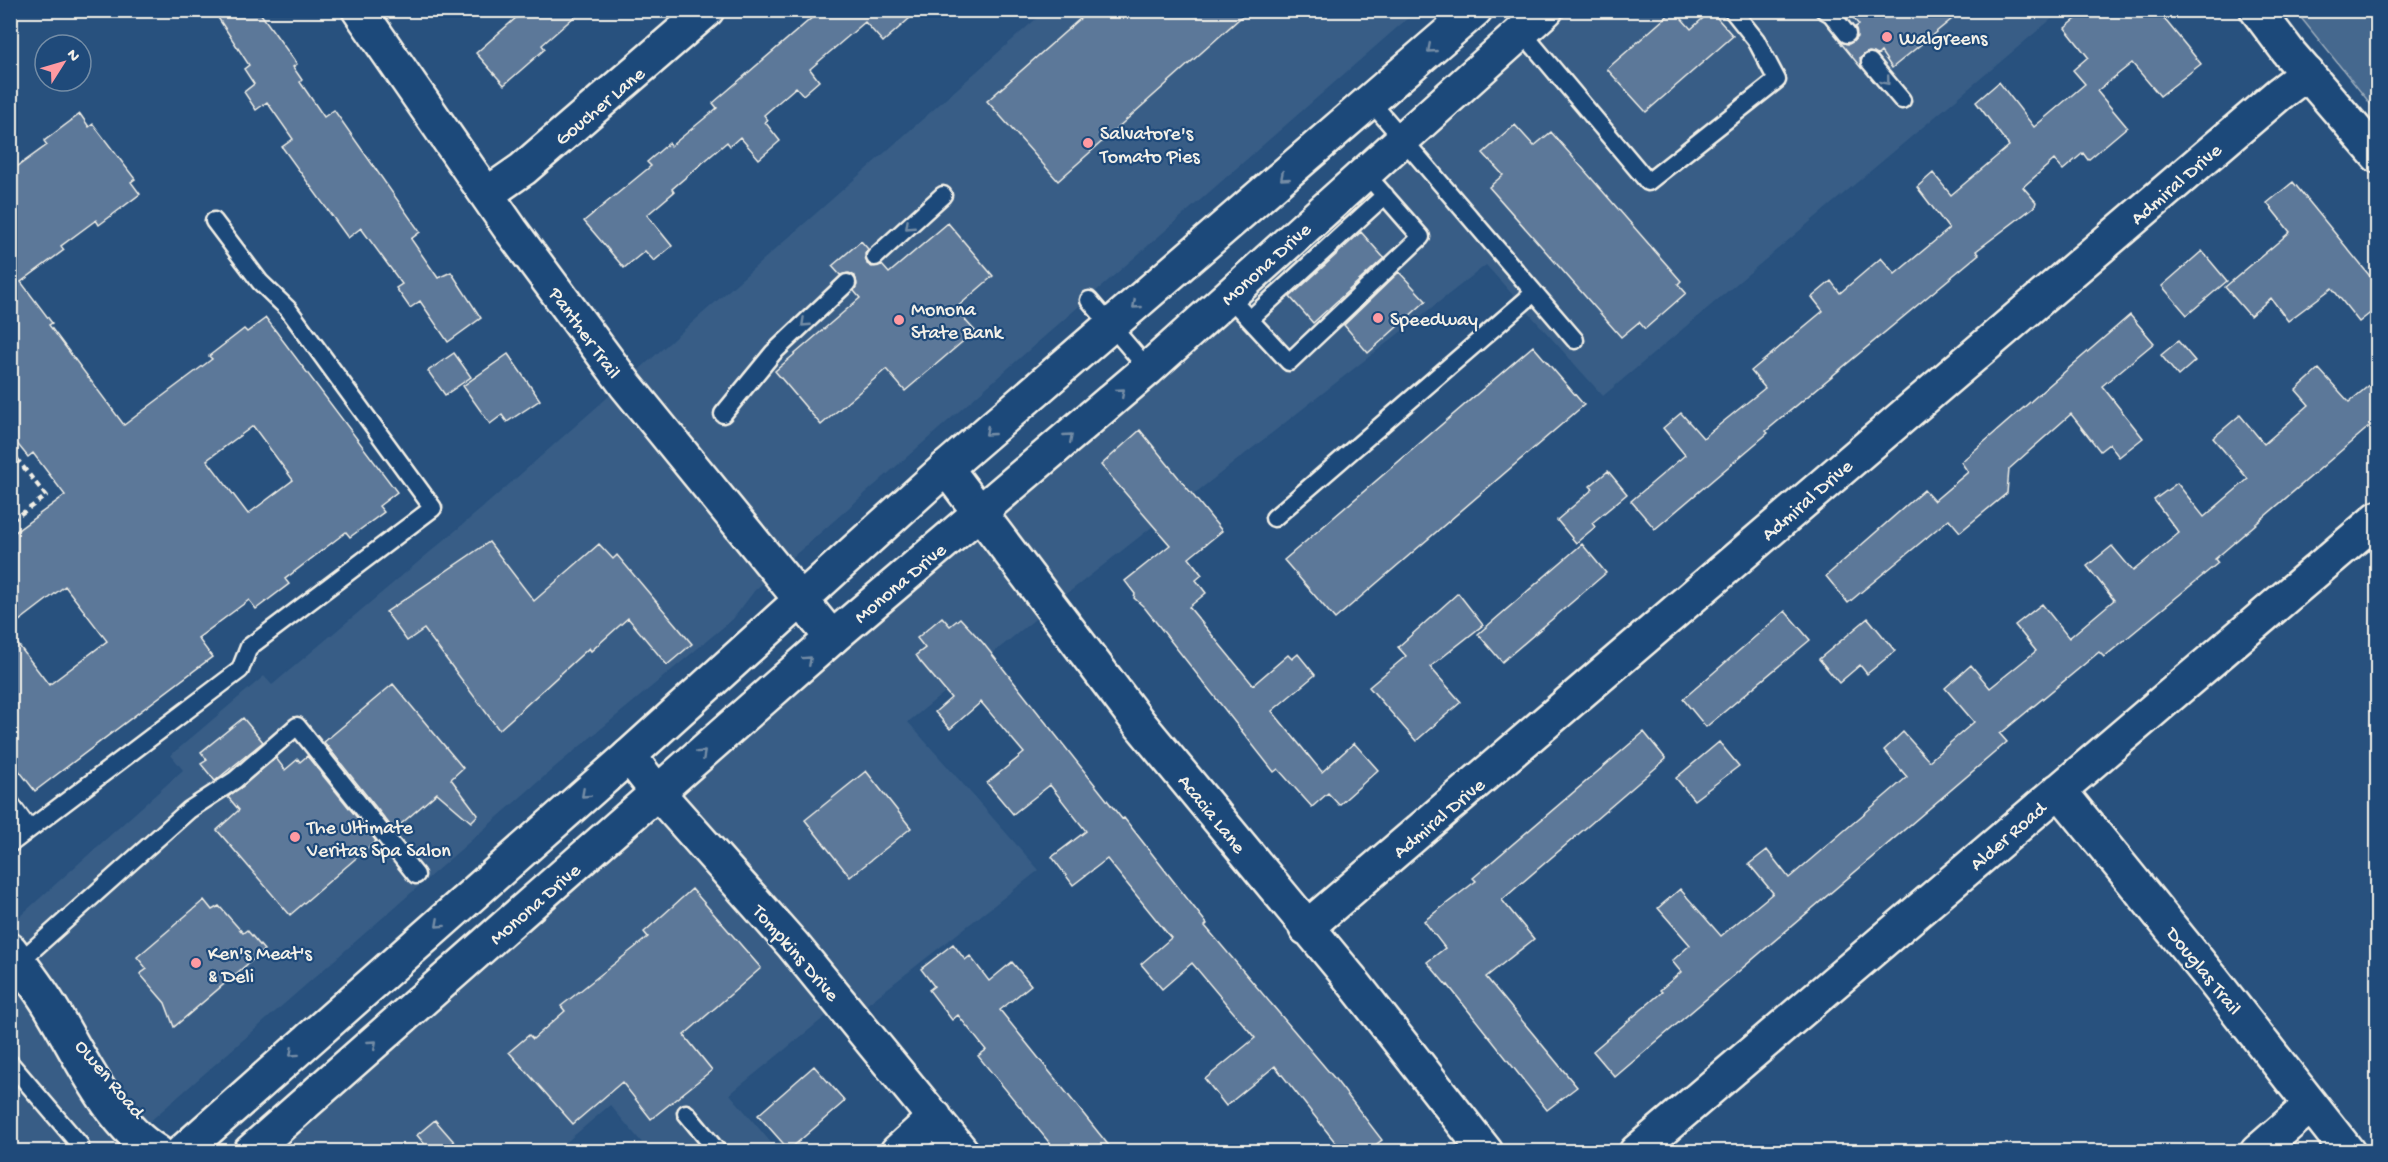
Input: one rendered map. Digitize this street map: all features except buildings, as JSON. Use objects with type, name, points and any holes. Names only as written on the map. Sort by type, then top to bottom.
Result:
[{"type":"street","name":"Panther Trail","points":[[359,10],[487,194],[630,391],[832,638]]},
{"type":"street","name":"Goucher Lane","points":[[487,194],[523,169],[707,10]]},
{"type":"street","points":[[182,1152],[629,756],[946,468],[1475,10]]},
{"type":"street","name":"Monona Drive","points":[[250,1152],[832,638],[980,515],[1148,369],[1239,308],[1375,184],[1402,140],[1546,10]]},
{"type":"street","points":[[2257,10],[2378,156]]},
{"type":"street","name":"Admiral Drive","points":[[1306,928],[2279,94],[2307,73]]},
{"type":"street","name":"Acacia Lane","points":[[946,468],[1139,723],[1306,928],[1349,977],[1486,1152]]},
{"type":"street","name":"Alder Road","points":[[1636,1152],[2378,518]]},
{"type":"street","name":"Tompkins Drive","points":[[629,756],[658,793],[800,953],[962,1152]]},
{"type":"street","name":"Douglas Trail","points":[[2059,790],[2348,1152]]},
{"type":"street","name":"Owen Road","points":[[15,956],[52,1009],[99,1061],[152,1129],[158,1152]]},
{"type":"street","points":[[2257,1152],[2312,1105]]},
{"type":"street","points":[[897,1152],[935,1117]]},
{"type":"lane","points":[[1522,32],[1648,182],[1777,80],[1756,40],[1732,10]]},
{"type":"lane","points":[[1824,10],[1831,14],[1847,34]]},
{"type":"lane","points":[[1870,62],[1902,100]]},
{"type":"lane","points":[[1371,102],[1575,340]]},
{"type":"lane","points":[[1239,308],[1290,362],[1421,237],[1375,184]]},
{"type":"lane","points":[[876,257],[943,195]]},
{"type":"lane","points":[[10,844],[240,670],[249,647],[433,508],[288,309],[261,282],[214,221]]},
{"type":"lane","points":[[723,414],[773,353],[848,283]]},
{"type":"lane","points":[[1274,518],[1534,293]]},
{"type":"lane","points":[[1089,300],[1148,369]]},
{"type":"lane","points":[[15,956],[189,810],[235,780],[297,726],[416,875]]},
{"type":"lane","points":[[10,803],[29,829]]},
{"type":"lane","points":[[10,1063],[80,1145],[73,1152]]},
{"type":"lane","points":[[686,1113],[718,1152]]},
{"type":"path","points":[[10,450],[46,496],[10,522]]},
{"type":"shaded area","points":[[1045,11],[1416,11],[755,590],[733,619],[555,767],[116,1151],[11,1151],[10,925],[183,770],[171,755],[264,676],[272,685],[480,510]]},
{"type":"shaded area","points":[[1546,11],[2061,11],[1603,396],[1486,265],[1050,607],[908,722],[1039,870],[852,1016],[841,1004],[730,1094],[778,1151],[649,1151],[610,1105],[556,1151],[250,1152]]},
{"type":"shaded area","points":[[2296,11],[2377,11],[2377,112],[2302,19]]},
{"type":"place","name":"Walgreens","points":[[1887,37]]},
{"type":"place","name":"Salvatore's Tomato Pies","points":[[1088,143]]},
{"type":"place","name":"Speedway","points":[[1378,318]]},
{"type":"place","name":"Monona State Bank","points":[[899,320]]},
{"type":"place","name":"The Ultimate Veritas Spa Salon","points":[[295,837]]},
{"type":"place","name":"Ken's Meat's & Deli","points":[[196,963]]}]
